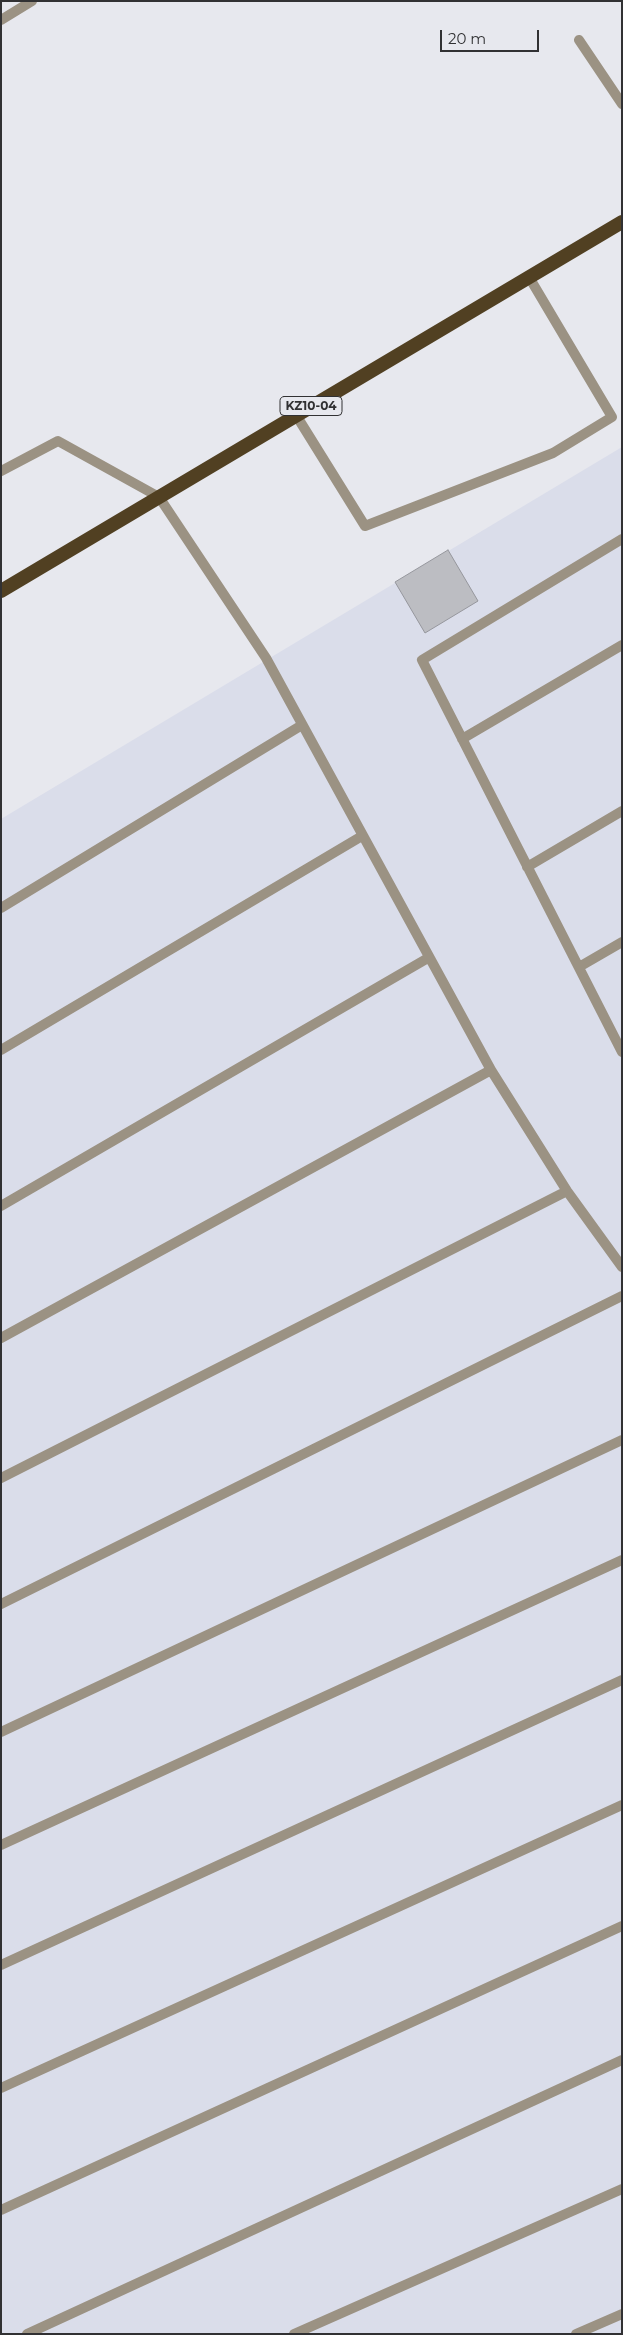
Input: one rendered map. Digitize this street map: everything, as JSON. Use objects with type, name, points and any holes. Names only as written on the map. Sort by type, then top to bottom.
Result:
[{"type":"highway","name":"KZ10-04","points":[[1,591],[622,222]]},
{"type":"lane","points":[[1,20],[32,1]]},
{"type":"lane","points":[[579,40],[622,104]]},
{"type":"lane","points":[[296,416],[365,526],[553,453],[612,417],[529,277]]},
{"type":"lane","points":[[1,471],[58,441],[159,496],[266,658],[428,958],[491,1070],[567,1191],[622,1267]]},
{"type":"lane","points":[[622,539],[422,660],[622,1052]]},
{"type":"lane","points":[[462,739],[622,645]]},
{"type":"lane","points":[[1,908],[302,725]]},
{"type":"lane","points":[[527,867],[622,811]]},
{"type":"lane","points":[[1,1050],[362,836]]},
{"type":"lane","points":[[578,967],[622,942]]},
{"type":"lane","points":[[1,1206],[428,958]]},
{"type":"lane","points":[[1,1338],[491,1070]]},
{"type":"lane","points":[[1,1478],[567,1191]]},
{"type":"lane","points":[[1,1604],[622,1296]]},
{"type":"lane","points":[[1,1732],[622,1440]]},
{"type":"lane","points":[[1,1845],[622,1560]]},
{"type":"lane","points":[[1,1964],[622,1680]]},
{"type":"lane","points":[[1,2088],[622,1804]]},
{"type":"lane","points":[[1,2210],[622,1926]]},
{"type":"lane","points":[[27,2334],[622,2060]]},
{"type":"lane","points":[[294,2334],[622,2189]]},
{"type":"lane","points":[[576,2334],[622,2314]]},
{"type":"shaded area","points":[[622,447],[622,2334],[1,2334],[1,819]]},
{"type":"building","points":[[448,550],[478,601],[425,633],[395,582]]}]
